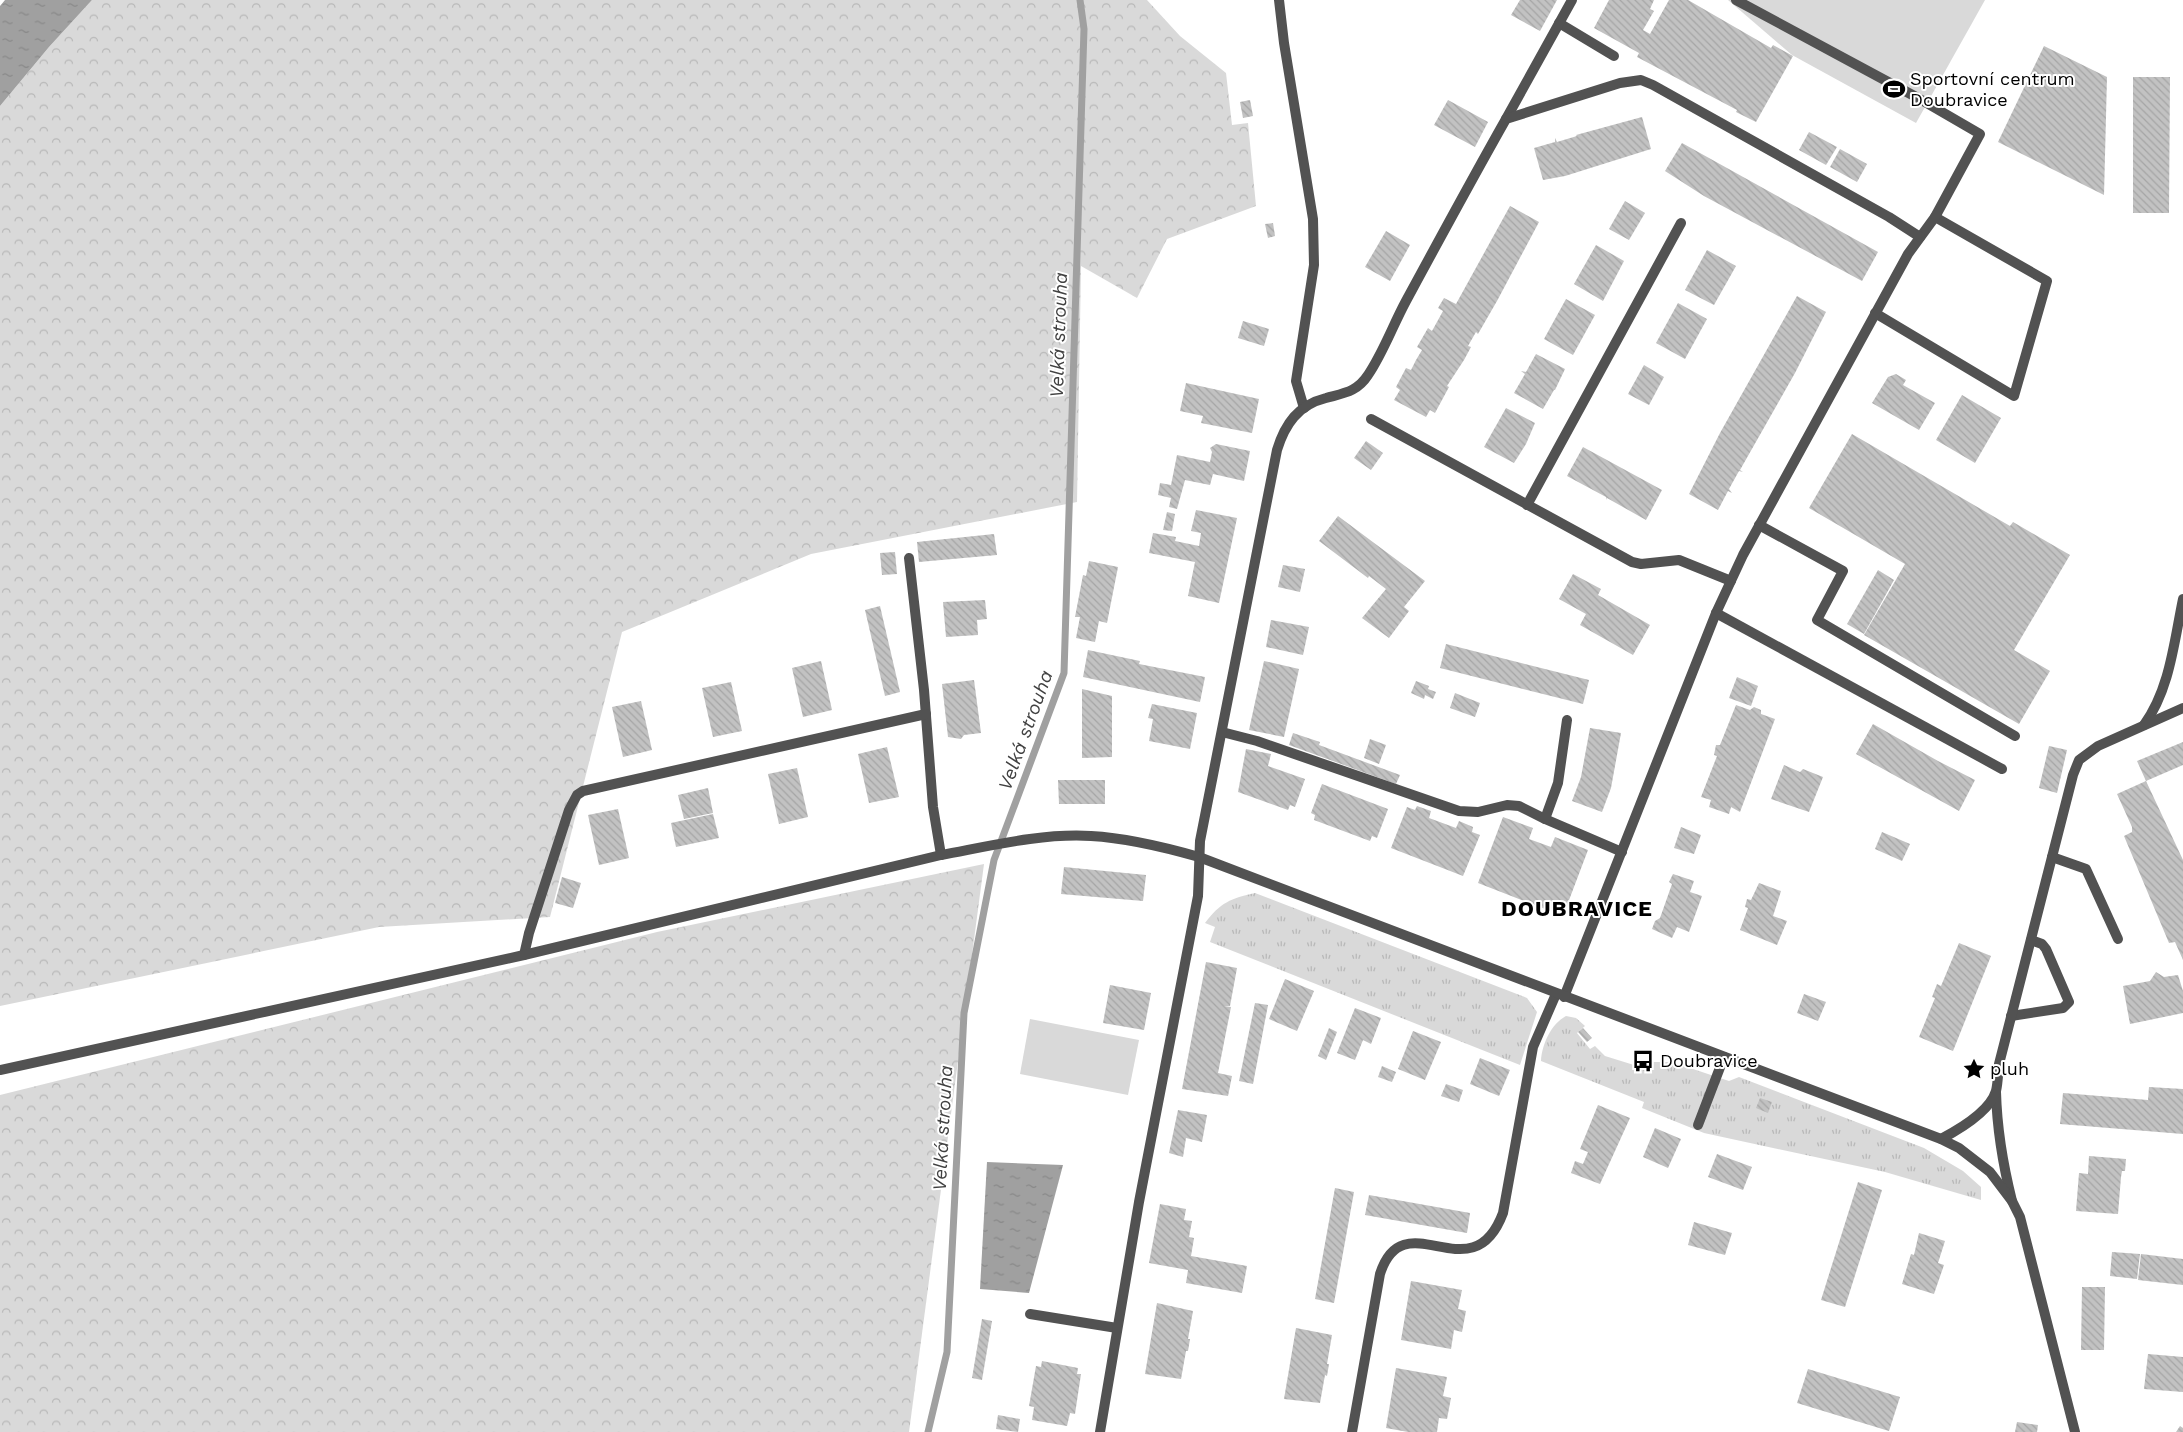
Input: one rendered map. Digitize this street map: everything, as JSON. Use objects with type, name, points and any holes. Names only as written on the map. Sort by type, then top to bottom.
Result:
[{"type":"street","points":[[1279,0],[1284,43],[1313,219],[1314,259],[1312,284],[1296,382],[1304,408]]},
{"type":"street","points":[[1100,1432],[1139,1202],[1198,896],[1200,841],[1277,450],[1288,422],[1304,408],[1325,398],[1350,392],[1359,387],[1368,375],[1404,303],[1572,0]]},
{"type":"street","points":[[1352,1432],[1380,1274],[1389,1256],[1398,1248],[1408,1243],[1460,1249],[1473,1248],[1488,1240],[1498,1227],[1503,1212],[1533,1047],[1560,995],[1622,852],[1716,613],[1759,524],[1908,254],[1935,217],[1980,134],[1918,98],[1736,0]]},
{"type":"street","points":[[1559,23],[1614,56]]},
{"type":"street","points":[[1506,118],[1620,83],[1641,80],[1864,203],[1920,237]]},
{"type":"street","points":[[1875,314],[2014,396],[2047,281],[1935,217]]},
{"type":"street","points":[[1526,506],[1681,223]]},
{"type":"street","points":[[1371,419],[1526,506],[1632,562],[1642,564],[1679,560],[1731,581]]},
{"type":"street","points":[[1759,524],[1843,572],[1817,620],[2015,736]]},
{"type":"street","points":[[909,558],[926,714],[933,807],[941,855]]},
{"type":"street","points":[[2144,726],[2153,713],[2166,681],[2183,599]]},
{"type":"street","points":[[1716,613],[2002,769]]},
{"type":"street","points":[[2075,1432],[2024,1232],[2012,1201],[2000,1148],[1996,1122],[1996,1092],[2000,1064],[2073,776],[2079,760],[2098,746],[2183,708]]},
{"type":"street","points":[[524,955],[529,933],[569,810],[577,795],[583,791],[926,714]]},
{"type":"street","points":[[1545,819],[1558,783],[1567,720]]},
{"type":"street","points":[[1222,732],[1257,741],[1459,811],[1478,812],[1513,804],[1525,807],[1545,819],[1622,852]]},
{"type":"street","points":[[0,1070],[524,955],[941,855],[986,846],[1064,836],[1113,837],[1200,857],[1941,1139],[1959,1148],[1976,1160],[1996,1178],[2012,1201]]},
{"type":"street","points":[[2052,858],[2086,868],[2118,939]]},
{"type":"street","points":[[2012,1016],[2063,1008],[2069,1002],[2046,948],[2042,944],[2031,940]]},
{"type":"street","points":[[1698,1126],[1724,1057]]},
{"type":"street","points":[[1941,1139],[1974,1118],[1996,1092]]},
{"type":"street","points":[[1030,1314],[1118,1328]]},
{"type":"green space","points":[[92,0],[1147,0],[1180,36],[1226,73],[1232,125],[1248,123],[1256,206],[1167,239],[1137,298],[1081,266],[1077,502],[811,554],[622,632],[550,917],[379,927],[0,1006],[0,106],[49,47]]},
{"type":"green space","name":"Sportovní centrum Doubravice","points":[[1728,0],[1985,0],[1916,123],[1792,55]]},
{"type":"green space","points":[[984,864],[909,1432],[0,1432],[0,1095],[657,932]]},
{"type":"green space","points":[[1255,893],[1527,998],[1537,1012],[1520,1065],[1210,942],[1215,927],[1205,923],[1210,916],[1227,902]]},
{"type":"green space","points":[[1566,1016],[1576,1018],[1585,1026],[1577,1033],[1590,1049],[1595,1046],[1605,1056],[1650,1070],[1653,1062],[1672,1062],[1729,1081],[1739,1077],[1924,1148],[1963,1171],[1981,1187],[1981,1200],[1885,1172],[1704,1133],[1642,1108],[1644,1102],[1541,1061],[1548,1035],[1556,1024]]},
{"type":"green space","points":[[1030,1019],[1139,1040],[1128,1095],[1020,1074]]},
{"type":"water","points":[[5,0],[92,0],[49,47],[0,106],[0,6]]},
{"type":"water","points":[[987,1162],[1063,1165],[1029,1293],[980,1289]]},
{"type":"building","points":[[1520,0],[1557,0],[1540,31],[1511,15]]},
{"type":"building","points":[[1609,0],[1654,0],[1650,9],[1654,11],[1643,30],[1650,34],[1669,0],[1688,0],[1771,48],[1773,45],[1793,56],[1756,122],[1637,57],[1639,53],[1594,28]]},
{"type":"building","points":[[2044,46],[2107,77],[2104,195],[1998,142]]},
{"type":"building","points":[[2133,77],[2170,77],[2169,213],[2133,213]]},
{"type":"building","points":[[1250,100],[1253,116],[1243,118],[1240,102]]},
{"type":"building","points":[[1448,100],[1488,122],[1475,147],[1434,125]]},
{"type":"building","points":[[1642,117],[1651,149],[1565,176],[1543,180],[1534,148],[1555,142],[1555,138],[1557,142]]},
{"type":"building","points":[[1809,132],[1837,147],[1826,165],[1799,150]]},
{"type":"building","points":[[1682,143],[1878,252],[1862,281],[1704,196],[1665,171]]},
{"type":"building","points":[[1840,149],[1867,164],[1857,182],[1830,167]]},
{"type":"building","points":[[1625,201],[1645,213],[1629,240],[1609,229]]},
{"type":"building","points":[[1510,206],[1539,222],[1497,301],[1478,334],[1476,332],[1468,346],[1471,347],[1447,386],[1449,387],[1435,413],[1430,410],[1426,417],[1394,400],[1400,390],[1396,387],[1406,368],[1411,370],[1422,350],[1417,347],[1428,328],[1432,331],[1443,311],[1438,308],[1444,298],[1456,304]]},
{"type":"building","points":[[1273,223],[1275,236],[1268,238],[1265,224]]},
{"type":"building","points":[[1386,231],[1410,245],[1390,281],[1365,267]]},
{"type":"building","points":[[1596,245],[1624,261],[1603,301],[1574,284]]},
{"type":"building","points":[[1707,250],[1736,266],[1714,305],[1685,290]]},
{"type":"building","points":[[1797,296],[1826,312],[1795,373],[1740,470],[1743,472],[1739,471],[1729,489],[1732,493],[1728,491],[1718,510],[1689,494],[1720,433]]},
{"type":"building","points":[[1566,299],[1595,315],[1573,355],[1544,339]]},
{"type":"building","points":[[1678,303],[1707,319],[1685,359],[1656,343]]},
{"type":"building","points":[[1243,321],[1269,329],[1264,346],[1238,338]]},
{"type":"building","points":[[1536,354],[1565,369],[1543,409],[1514,393],[1525,374],[1521,371],[1526,372]]},
{"type":"building","points":[[1644,365],[1664,377],[1649,405],[1628,394]]},
{"type":"building","points":[[1896,374],[1906,380],[1903,385],[1935,403],[1919,430],[1872,403],[1888,377]]},
{"type":"building","points":[[1186,383],[1259,399],[1252,433],[1201,423],[1203,416],[1180,411]]},
{"type":"building","points":[[1962,395],[2001,418],[1975,463],[1936,440]]},
{"type":"building","points":[[1506,408],[1535,423],[1526,444],[1514,463],[1484,447]]},
{"type":"building","points":[[1852,434],[2010,526],[2013,522],[2070,555],[2014,650],[2050,671],[2019,724],[1864,635],[1905,564],[1809,508]]},
{"type":"building","points":[[1366,441],[1383,453],[1371,470],[1354,458]]},
{"type":"building","points":[[1216,444],[1250,451],[1244,481],[1213,474],[1210,485],[1185,480],[1177,509],[1169,507],[1171,498],[1158,495],[1160,483],[1171,485],[1177,455],[1210,462],[1212,452],[1210,448]]},
{"type":"building","points":[[1583,447],[1662,490],[1646,520],[1607,498],[1607,500],[1606,497],[1567,476]]},
{"type":"building","points":[[1196,510],[1237,518],[1219,603],[1188,596],[1195,562],[1149,553],[1153,533],[1176,537],[1175,541],[1199,546],[1201,533],[1191,531]]},
{"type":"building","points":[[1167,512],[1175,514],[1172,531],[1163,530]]},
{"type":"building","points":[[1338,516],[1425,581],[1404,607],[1409,611],[1389,638],[1362,618],[1386,589],[1369,576],[1368,578],[1319,541]]},
{"type":"building","points":[[994,534],[997,555],[919,562],[917,542]]},
{"type":"building","points":[[895,552],[897,574],[882,575],[880,553]]},
{"type":"building","points":[[1089,561],[1118,567],[1107,623],[1099,621],[1095,642],[1076,638],[1080,617],[1075,617],[1083,575],[1086,576]]},
{"type":"building","points":[[1283,565],[1305,569],[1300,592],[1278,587]]},
{"type":"building","points":[[1878,570],[1894,580],[1864,634],[1847,624]]},
{"type":"building","points":[[1573,574],[1601,589],[1598,595],[1650,625],[1633,655],[1580,625],[1586,614],[1559,599]]},
{"type":"building","points":[[985,600],[987,619],[977,620],[978,635],[946,637],[943,602]]},
{"type":"building","points":[[880,606],[900,692],[885,696],[865,610]]},
{"type":"building","points":[[1271,620],[1309,627],[1303,655],[1266,647]]},
{"type":"building","points":[[1446,644],[1589,680],[1583,704],[1440,668]]},
{"type":"building","points":[[1088,650],[1140,661],[1139,664],[1205,677],[1200,702],[1083,677]]},
{"type":"building","points":[[821,661],[832,710],[803,717],[792,668]]},
{"type":"building","points":[[1264,661],[1299,669],[1284,737],[1249,730]]},
{"type":"building","points":[[1737,677],[1758,686],[1751,706],[1729,698]]},
{"type":"building","points":[[974,680],[981,733],[964,735],[961,739],[948,737],[942,684]]},
{"type":"building","points":[[1416,681],[1429,686],[1428,689],[1436,692],[1433,699],[1425,695],[1424,699],[1411,693]]},
{"type":"building","points":[[731,682],[742,731],[713,737],[702,688]]},
{"type":"building","points":[[1082,689],[1112,696],[1112,757],[1082,758]]},
{"type":"building","points":[[1455,693],[1480,703],[1475,717],[1450,708]]},
{"type":"building","points":[[641,701],[652,750],[623,757],[612,707]]},
{"type":"building","points":[[1152,704],[1197,713],[1190,749],[1149,741],[1153,719],[1148,718]]},
{"type":"building","points":[[1736,705],[1750,710],[1754,707],[1761,710],[1761,714],[1775,719],[1740,812],[1731,807],[1729,814],[1709,807],[1711,800],[1701,797],[1717,756],[1714,755],[1716,745],[1720,745]]},
{"type":"building","points":[[1873,724],[1975,780],[1959,811],[1856,754]]},
{"type":"building","points":[[1590,728],[1621,733],[1611,788],[1602,812],[1572,801],[1581,777]]},
{"type":"building","points":[[1293,733],[1320,742],[1319,745],[1400,775],[1396,784],[1289,745]]},
{"type":"building","points":[[1370,739],[1386,745],[1379,764],[1364,758]]},
{"type":"building","points":[[2183,742],[2183,765],[2146,781],[2137,761]]},
{"type":"building","points":[[2049,746],[2067,750],[2057,793],[2039,788]]},
{"type":"building","points":[[887,747],[899,797],[869,803],[858,754]]},
{"type":"building","points":[[1246,749],[1271,754],[1268,766],[1305,779],[1295,807],[1290,805],[1288,810],[1238,792]]},
{"type":"building","points":[[1784,765],[1800,772],[1803,769],[1823,777],[1809,812],[1771,799]]},
{"type":"building","points":[[797,768],[808,817],[779,824],[768,774]]},
{"type":"building","points":[[1058,780],[1105,780],[1105,804],[1059,804]]},
{"type":"building","points":[[2146,781],[2183,860],[2183,960],[2175,942],[2169,943],[2124,836],[2132,832],[2132,827],[2117,794]]},
{"type":"building","points":[[1322,784],[1388,809],[1377,838],[1372,836],[1370,841],[1314,820],[1315,815],[1311,813]]},
{"type":"building","points":[[708,788],[713,813],[684,819],[678,795]]},
{"type":"building","points":[[1417,806],[1431,811],[1429,818],[1456,828],[1459,821],[1473,827],[1472,832],[1480,835],[1463,876],[1391,848],[1407,807],[1415,810]]},
{"type":"building","points":[[618,809],[629,858],[599,865],[588,815]]},
{"type":"building","points":[[713,814],[719,838],[676,847],[671,823]]},
{"type":"building","points":[[1503,817],[1533,828],[1529,839],[1551,847],[1555,837],[1588,850],[1563,916],[1478,883]]},
{"type":"building","points":[[1681,827],[1701,835],[1694,854],[1674,848]]},
{"type":"building","points":[[1882,832],[1910,844],[1902,861],[1875,849]]},
{"type":"building","points":[[1064,867],[1146,875],[1143,901],[1061,894]]},
{"type":"building","points":[[1673,874],[1694,881],[1690,892],[1702,896],[1689,932],[1677,927],[1672,938],[1652,929],[1655,921],[1660,918],[1672,884],[1669,882]]},
{"type":"building","points":[[562,877],[581,883],[573,908],[555,903]]},
{"type":"building","points":[[1759,883],[1781,891],[1773,916],[1787,921],[1777,945],[1740,930],[1748,908],[1745,907],[1747,899],[1751,900]]},
{"type":"building","points":[[1959,943],[1991,956],[1953,1051],[1919,1037],[1935,998],[1932,997],[1937,984],[1941,986]]},
{"type":"building","points":[[1206,962],[1237,968],[1230,1006],[1224,1006],[1231,1007],[1218,1073],[1232,1076],[1228,1096],[1182,1089]]},
{"type":"building","points":[[2156,972],[2164,977],[2178,975],[2183,991],[2183,1013],[2130,1024],[2123,986],[2150,981]]},
{"type":"building","points":[[1285,979],[1314,991],[1297,1031],[1269,1019]]},
{"type":"building","points":[[1110,985],[1151,993],[1144,1030],[1103,1023]]},
{"type":"building","points":[[1804,994],[1826,1002],[1818,1021],[1797,1013]]},
{"type":"building","points":[[1255,1003],[1268,1005],[1253,1084],[1239,1081]]},
{"type":"building","points":[[1355,1008],[1381,1018],[1371,1044],[1363,1040],[1355,1060],[1337,1053]]},
{"type":"building","points":[[1329,1028],[1337,1032],[1326,1060],[1318,1056]]},
{"type":"building","points":[[1583,1028],[1592,1038],[1587,1042],[1578,1032]]},
{"type":"building","points":[[1413,1031],[1441,1042],[1425,1080],[1398,1069]]},
{"type":"building","points":[[1480,1058],[1510,1070],[1499,1096],[1470,1084]]},
{"type":"building","points":[[1382,1066],[1396,1072],[1392,1082],[1378,1077]]},
{"type":"building","points":[[1446,1084],[1463,1090],[1459,1102],[1441,1096]]},
{"type":"building","points":[[2149,1087],[2183,1089],[2183,1134],[2060,1124],[2063,1093],[2148,1100]]},
{"type":"building","points":[[1760,1098],[1772,1102],[1768,1113],[1756,1108]]},
{"type":"building","points":[[1598,1105],[1630,1118],[1600,1184],[1571,1173],[1575,1161],[1583,1164],[1588,1152],[1580,1149]]},
{"type":"building","points":[[1178,1110],[1207,1115],[1202,1142],[1186,1138],[1183,1157],[1169,1153]]},
{"type":"building","points":[[1655,1128],[1681,1139],[1668,1168],[1643,1157]]},
{"type":"building","points":[[1717,1154],[1752,1167],[1743,1190],[1708,1177]]},
{"type":"building","points":[[2089,1156],[2126,1159],[2125,1171],[2122,1171],[2121,1177],[2118,1214],[2076,1211],[2079,1173],[2088,1174]]},
{"type":"building","points":[[1858,1182],[1882,1190],[1845,1307],[1821,1300]]},
{"type":"building","points":[[1335,1188],[1354,1192],[1334,1303],[1315,1299]]},
{"type":"building","points":[[1369,1195],[1470,1213],[1467,1233],[1365,1215]]},
{"type":"building","points":[[1160,1204],[1186,1209],[1184,1220],[1192,1221],[1189,1237],[1194,1238],[1191,1256],[1247,1266],[1242,1293],[1186,1283],[1188,1270],[1149,1263]]},
{"type":"building","points":[[1694,1222],[1732,1233],[1725,1255],[1688,1245]]},
{"type":"building","points":[[1919,1233],[1945,1241],[1938,1263],[1944,1265],[1934,1294],[1902,1284],[1911,1254],[1914,1255]]},
{"type":"building","points":[[2112,1252],[2140,1254],[2137,1279],[2110,1276]]},
{"type":"building","points":[[2141,1254],[2183,1259],[2183,1285],[2138,1280]]},
{"type":"building","points":[[1411,1281],[1462,1290],[1458,1309],[1466,1311],[1462,1332],[1454,1330],[1451,1349],[1401,1340]]},
{"type":"building","points":[[2082,1287],[2105,1287],[2104,1350],[2081,1350]]},
{"type":"building","points":[[1157,1303],[1193,1311],[1188,1351],[1186,1351],[1181,1379],[1145,1374]]},
{"type":"building","points":[[982,1319],[992,1321],[982,1380],[972,1378]]},
{"type":"building","points":[[1296,1328],[1332,1335],[1327,1376],[1325,1375],[1320,1403],[1284,1399]]},
{"type":"building","points":[[2148,1354],[2183,1357],[2183,1392],[2144,1389]]},
{"type":"building","points":[[1042,1361],[1078,1368],[1077,1374],[1081,1374],[1075,1414],[1070,1413],[1067,1426],[1032,1420],[1034,1407],[1029,1406],[1036,1366],[1041,1367]]},
{"type":"building","points":[[1396,1368],[1447,1377],[1443,1396],[1451,1398],[1447,1419],[1439,1418],[1437,1432],[1408,1432],[1386,1428]]},
{"type":"building","points":[[1808,1369],[1900,1397],[1889,1431],[1797,1403]]},
{"type":"building","points":[[998,1415],[1020,1419],[1018,1432],[996,1429]]},
{"type":"building","points":[[2017,1422],[2038,1425],[2037,1432],[2015,1432]]},
{"type":"building","points":[[2180,1426],[2183,1428],[2183,1432],[2176,1432]]},
{"type":"waterway","name":"Velká strouha","points":[[928,1432],[947,1352],[964,1013],[994,860],[1064,673],[1084,29],[1080,0]]},
{"type":"place","name":"Sportovní centrum Doubravice","points":[[1894,89]]},
{"type":"place","name":"Doubravice","points":[[1643,1061]]},
{"type":"place","name":"pluh","points":[[1974,1069]]},
{"type":"district","name":"DOUBRAVICE","points":[[1577,908]]}]
